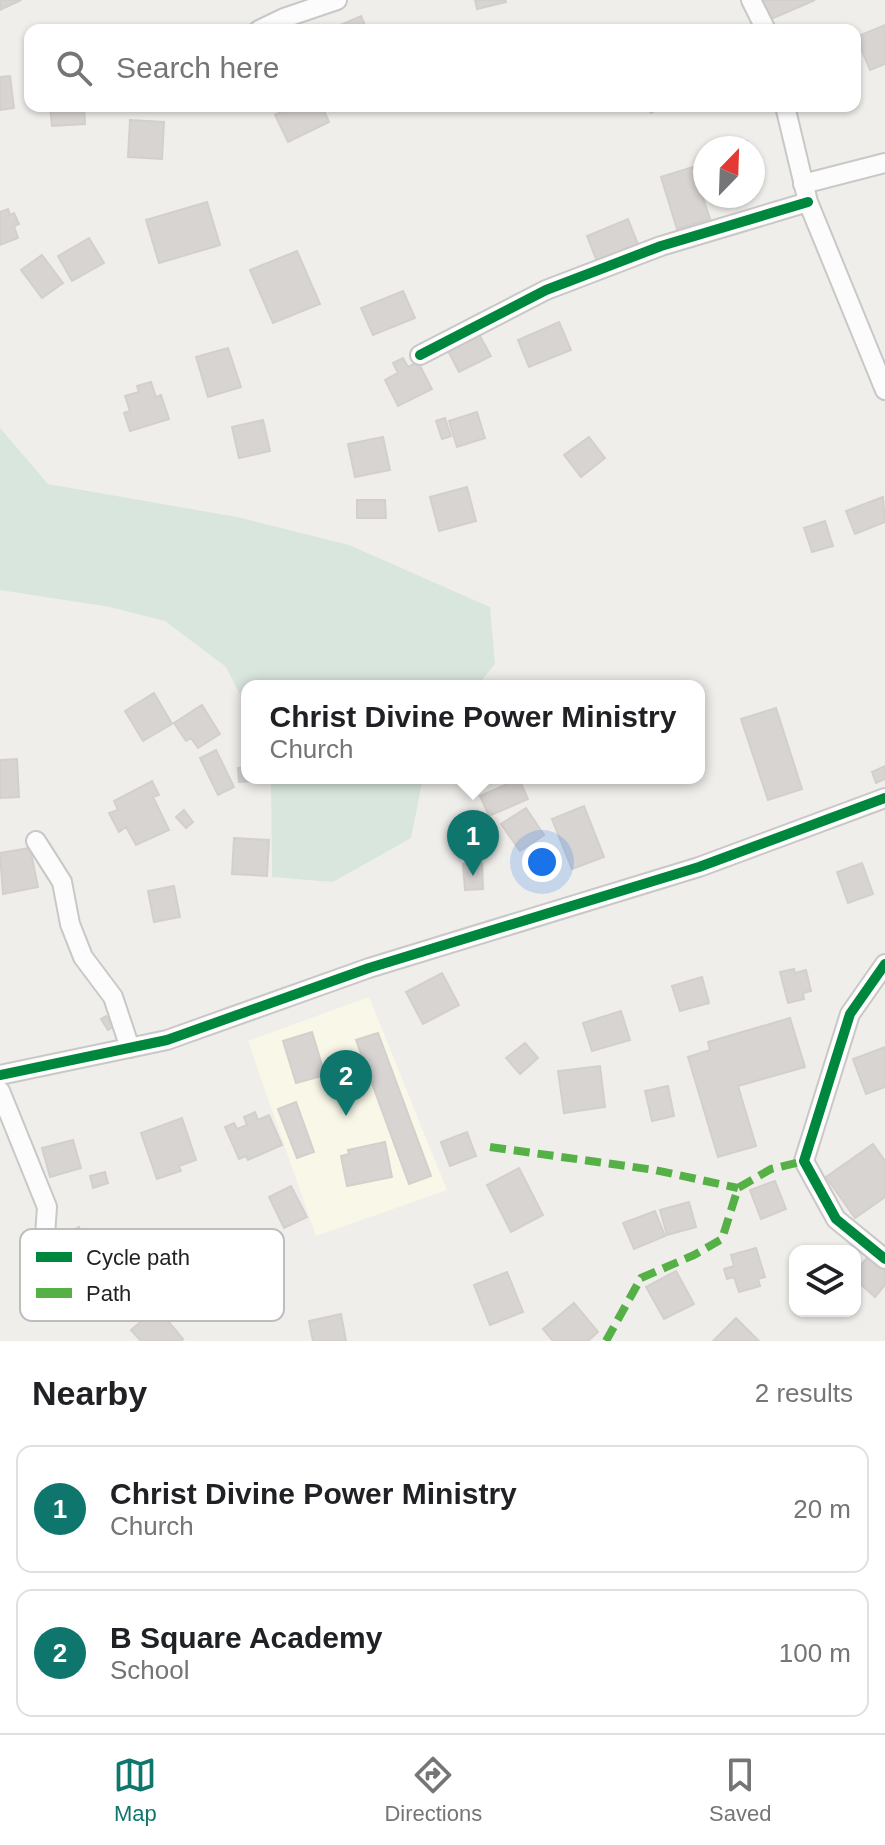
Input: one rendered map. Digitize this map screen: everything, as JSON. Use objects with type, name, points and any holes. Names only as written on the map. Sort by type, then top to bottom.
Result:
[{"type":"street","points":[[272,24],[337,0]]},
{"type":"street","points":[[751,0],[763,24]]},
{"type":"street","points":[[786,112],[806,193],[885,390]]},
{"type":"street","points":[[420,355],[546,290],[885,163]]},
{"type":"street","points":[[0,1075],[167,1040],[369,968],[699,867],[884,801]]},
{"type":"street","points":[[36,841],[62,882],[70,924],[83,957],[113,997],[130,1048]]},
{"type":"street","points":[[885,964],[850,1014],[804,1161],[836,1219],[885,1259]]},
{"type":"street","points":[[0,1091],[47,1207],[45,1229]]},
{"type":"shaded area","points":[[0,428],[48,484],[237,517],[349,545],[490,607],[495,664],[482,680],[241,680],[241,697],[226,667],[165,621],[110,607],[0,590]]},
{"type":"shaded area","points":[[271,784],[422,784],[411,838],[333,882],[272,877]]},
{"type":"shaded area","points":[[369,997],[447,1190],[316,1236],[248,1041]]},
{"type":"building","points":[[0,0],[21,0],[0,10]]},
{"type":"building","points":[[475,0],[505,0],[506,2],[477,9]]},
{"type":"building","points":[[760,0],[815,0],[769,20]]},
{"type":"building","points":[[361,16],[364,24],[343,24]]},
{"type":"building","points":[[885,25],[885,64],[870,70],[861,49],[861,35]]},
{"type":"building","points":[[10,76],[14,108],[0,110],[0,77]]},
{"type":"building","points":[[51,112],[84,112],[85,124],[52,126]]},
{"type":"building","points":[[281,112],[325,112],[329,122],[288,142],[275,115]]},
{"type":"building","points":[[130,120],[164,122],[162,159],[128,157]]},
{"type":"building","points":[[693,167],[693,208],[706,208],[710,219],[677,229],[661,177]]},
{"type":"building","points":[[207,202],[220,245],[159,263],[146,220]]},
{"type":"building","points":[[8,209],[10,215],[14,213],[19,224],[14,226],[18,238],[0,245],[0,212]]},
{"type":"building","points":[[628,219],[639,247],[598,264],[587,236]]},
{"type":"building","points":[[89,238],[104,263],[72,281],[58,256]]},
{"type":"building","points":[[297,251],[320,304],[273,323],[250,270]]},
{"type":"building","points":[[42,255],[63,283],[42,298],[21,270]]},
{"type":"building","points":[[403,291],[415,318],[373,335],[361,308]]},
{"type":"building","points":[[559,322],[571,350],[529,367],[518,340]]},
{"type":"building","points":[[476,329],[491,356],[459,372],[445,345]]},
{"type":"building","points":[[228,348],[241,387],[208,397],[196,357]]},
{"type":"building","points":[[403,358],[408,367],[418,362],[432,389],[398,406],[385,380],[398,373],[393,363]]},
{"type":"building","points":[[151,382],[156,397],[161,395],[169,419],[130,431],[124,413],[130,411],[125,396],[139,392],[137,386]]},
{"type":"building","points":[[477,412],[485,438],[457,447],[449,421]]},
{"type":"building","points":[[445,418],[451,436],[442,439],[436,421]]},
{"type":"building","points":[[263,420],[270,451],[239,458],[232,427]]},
{"type":"building","points":[[383,437],[390,470],[355,477],[348,444]]},
{"type":"building","points":[[589,437],[605,458],[581,477],[564,455]]},
{"type":"building","points":[[467,487],[476,521],[439,531],[430,497]]},
{"type":"building","points":[[883,497],[885,522],[855,534],[846,511]]},
{"type":"building","points":[[357,500],[385,500],[386,518],[357,518]]},
{"type":"building","points":[[825,521],[833,546],[812,552],[804,528]]},
{"type":"building","points":[[154,693],[172,724],[143,741],[125,711]]},
{"type":"building","points":[[202,705],[220,734],[198,748],[191,738],[186,741],[174,723]]},
{"type":"building","points":[[776,708],[802,789],[768,800],[741,719]]},
{"type":"building","points":[[216,750],[234,787],[218,795],[200,758]]},
{"type":"building","points":[[17,759],[19,797],[0,798],[0,760]]},
{"type":"building","points":[[885,766],[885,779],[876,783],[872,772]]},
{"type":"building","points":[[152,781],[159,795],[153,797],[169,830],[136,845],[126,827],[119,832],[109,813],[118,810],[114,801]]},
{"type":"building","points":[[508,784],[521,784],[528,799],[489,816],[480,796]]},
{"type":"building","points":[[584,806],[604,857],[572,869],[552,819]]},
{"type":"building","points":[[526,808],[544,835],[520,851],[501,824]]},
{"type":"building","points":[[184,810],[193,822],[186,828],[176,817]]},
{"type":"building","points":[[234,838],[269,840],[267,876],[232,874]]},
{"type":"building","points":[[30,848],[38,887],[3,894],[0,853]]},
{"type":"building","points":[[482,863],[483,889],[465,890],[463,864]]},
{"type":"building","points":[[862,863],[873,894],[848,903],[837,872]]},
{"type":"building","points":[[174,886],[180,917],[154,922],[148,891]]},
{"type":"building","points":[[794,969],[795,973],[806,970],[811,991],[803,993],[804,999],[788,1003],[780,972]]},
{"type":"building","points":[[442,973],[459,1005],[423,1024],[406,992]]},
{"type":"building","points":[[702,977],[709,1003],[680,1011],[672,986]]},
{"type":"building","points":[[621,1011],[630,1040],[592,1051],[583,1023]]},
{"type":"building","points":[[106,1016],[113,1027],[108,1030],[101,1019]]},
{"type":"building","points":[[790,1018],[805,1067],[738,1086],[756,1146],[718,1157],[688,1057],[710,1050],[708,1042]]},
{"type":"building","points":[[312,1032],[325,1075],[296,1083],[283,1041]]},
{"type":"building","points":[[378,1033],[431,1176],[409,1184],[356,1040]]},
{"type":"building","points":[[525,1043],[538,1058],[520,1074],[506,1058]]},
{"type":"building","points":[[885,1047],[885,1087],[866,1094],[853,1059]]},
{"type":"building","points":[[600,1066],[605,1107],[564,1113],[558,1071]]},
{"type":"building","points":[[668,1086],[674,1116],[652,1121],[645,1091]]},
{"type":"building","points":[[296,1102],[314,1152],[297,1158],[278,1109]]},
{"type":"building","points":[[255,1112],[258,1120],[269,1115],[282,1145],[248,1160],[246,1156],[239,1159],[225,1127],[234,1123],[237,1129],[247,1125],[244,1117]]},
{"type":"building","points":[[182,1118],[196,1160],[179,1166],[181,1171],[157,1179],[141,1133]]},
{"type":"building","points":[[467,1132],[476,1156],[450,1166],[441,1142]]},
{"type":"building","points":[[73,1140],[81,1168],[50,1177],[42,1148]]},
{"type":"building","points":[[385,1142],[392,1177],[347,1186],[341,1156],[349,1154],[348,1150]]},
{"type":"building","points":[[873,1144],[885,1161],[885,1197],[855,1218],[826,1177]]},
{"type":"building","points":[[519,1168],[543,1215],[511,1232],[487,1185]]},
{"type":"building","points":[[105,1172],[108,1183],[93,1188],[90,1176]]},
{"type":"building","points":[[775,1181],[786,1209],[761,1219],[750,1190]]},
{"type":"building","points":[[291,1186],[307,1217],[284,1228],[269,1197]]},
{"type":"building","points":[[689,1202],[696,1227],[667,1235],[660,1210]]},
{"type":"building","points":[[655,1211],[665,1236],[634,1249],[623,1223]]},
{"type":"building","points":[[756,1248],[765,1277],[758,1279],[760,1286],[739,1292],[734,1277],[727,1279],[724,1269],[734,1266],[731,1255]]},
{"type":"building","points":[[871,1253],[885,1266],[885,1285],[875,1297],[861,1284],[861,1265]]},
{"type":"building","points":[[676,1271],[694,1304],[664,1319],[646,1287]]},
{"type":"building","points":[[507,1272],[523,1312],[490,1325],[474,1285]]},
{"type":"building","points":[[574,1303],[598,1332],[588,1341],[553,1341],[543,1329]]},
{"type":"building","points":[[341,1314],[346,1341],[313,1341],[309,1321]]},
{"type":"building","points":[[736,1318],[759,1341],[713,1341]]},
{"type":"building","points":[[142,1321],[168,1321],[183,1339],[141,1341],[131,1330]]},
{"type":"marked path","points":[[490,1147],[655,1170],[738,1188]]},
{"type":"marked path","points":[[606,1341],[641,1278],[722,1239],[738,1188],[771,1169],[804,1161]]},
{"type":"cycle path","points":[[420,355],[546,290],[661,246],[808,202]]},
{"type":"cycle path","points":[[0,1075],[167,1040],[369,968],[699,867],[885,798]]},
{"type":"cycle path","points":[[885,964],[850,1014],[804,1161],[836,1219],[885,1259]]},
{"type":"place","name":"Christ Divine Power Ministry","points":[[473,876]]},
{"type":"place","name":"B Square Academy","points":[[346,1116]]}]
